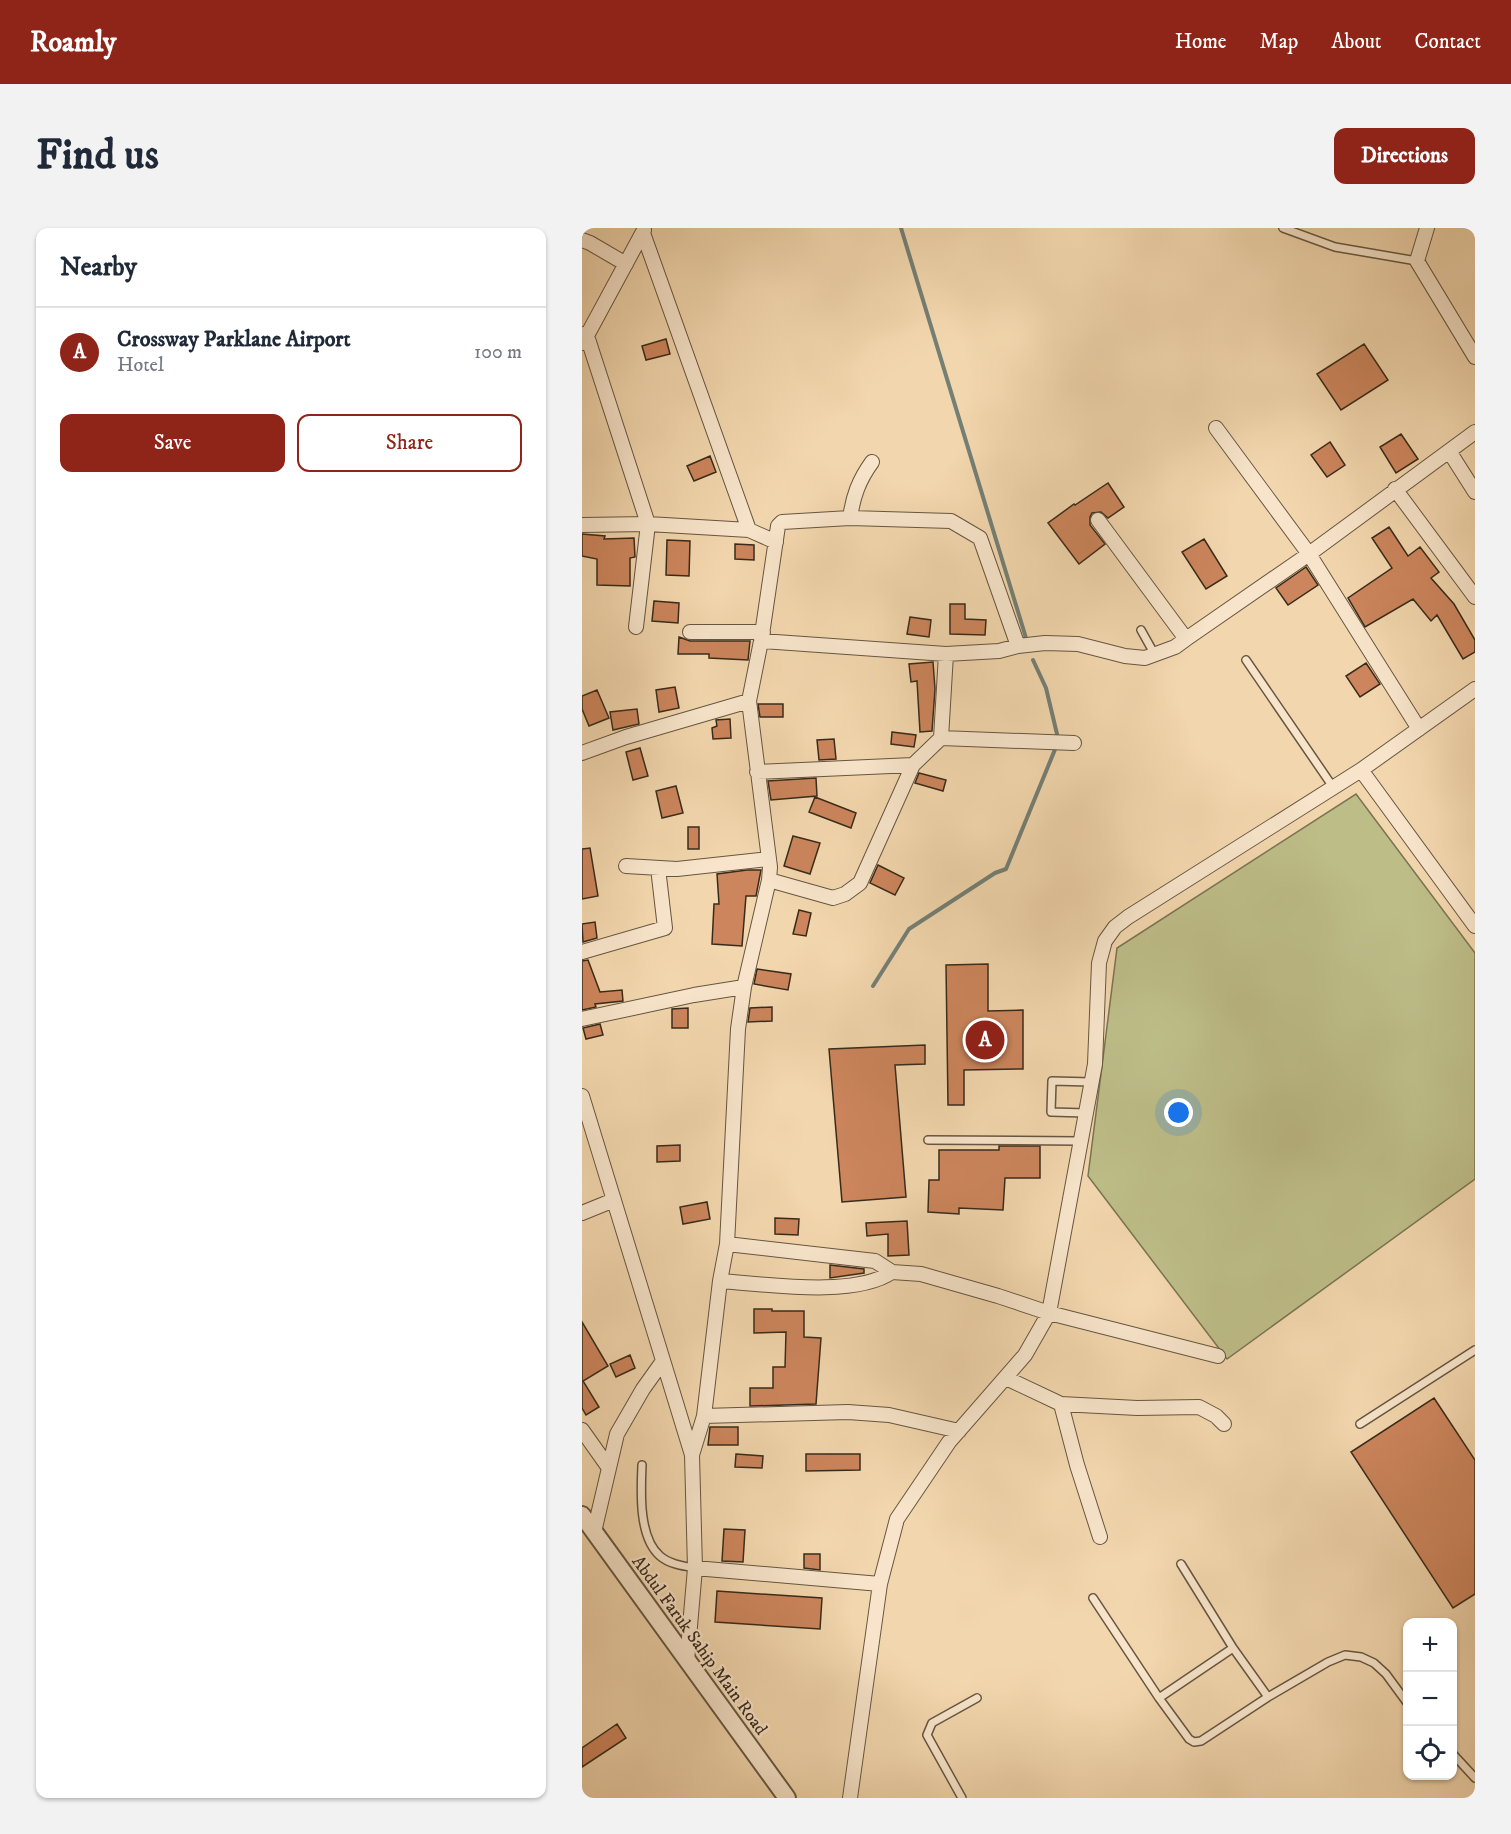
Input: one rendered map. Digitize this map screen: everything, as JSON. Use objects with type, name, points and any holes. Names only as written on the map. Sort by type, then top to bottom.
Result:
[{"type":"street","points":[[1427,228],[1417,261],[1475,357]]},
{"type":"street","points":[[636,627],[648,524],[584,338],[644,231]]},
{"type":"street","points":[[644,231],[749,530]]},
{"type":"street","points":[[582,240],[626,264]]},
{"type":"street","points":[[1216,428],[1309,554],[1419,729]]},
{"type":"street","points":[[690,632],[946,654],[999,651],[1045,643],[1078,644],[1125,656],[1145,658],[1175,647],[1309,554],[1475,432]]},
{"type":"street","points":[[1449,451],[1475,492]]},
{"type":"street","points":[[850,518],[852,498],[859,480],[872,462]]},
{"type":"street","points":[[1395,489],[1475,597]]},
{"type":"street","points":[[692,1455],[704,1416],[720,1281],[728,1244],[738,1029],[744,987],[769,880],[769,859],[749,701],[762,637],[778,526],[782,522],[850,518],[951,521],[980,538],[1018,646]]},
{"type":"street","points":[[1098,520],[1186,639]]},
{"type":"street","points":[[582,525],[648,524],[749,530],[776,542]]},
{"type":"street","points":[[769,880],[833,898],[845,894],[860,883],[913,765],[941,738],[946,654]]},
{"type":"street","points":[[850,1798],[880,1584],[897,1519],[950,1442],[1025,1355],[1049,1313],[1095,1064],[1099,963],[1105,940],[1115,927],[1361,770],[1475,689]]},
{"type":"street","points":[[582,753],[626,737],[749,701]]},
{"type":"street","points":[[941,738],[1074,743]]},
{"type":"street","points":[[757,772],[913,765]]},
{"type":"street","points":[[1361,770],[1475,926]]},
{"type":"street","points":[[627,866],[677,869],[769,859]]},
{"type":"street","points":[[582,952],[665,928],[658,868]]},
{"type":"street","points":[[582,1019],[694,995],[744,987]]},
{"type":"street","points":[[582,1096],[692,1455],[695,1568],[687,1661]]},
{"type":"street","points":[[582,1213],[614,1200]]},
{"type":"street","points":[[728,1244],[874,1261],[891,1272],[921,1274],[1049,1313],[1218,1356]]},
{"type":"street","points":[[720,1281],[838,1288],[882,1279],[891,1272]]},
{"type":"street","points":[[594,1532],[617,1434],[643,1389],[663,1361]]},
{"type":"street","points":[[1006,1378],[1061,1404],[1137,1408],[1199,1407],[1216,1416],[1224,1424]]},
{"type":"street","points":[[1061,1404],[1077,1465],[1100,1537]]},
{"type":"street","points":[[704,1416],[848,1412],[889,1415],[959,1431]]},
{"type":"street","points":[[582,1430],[609,1468]]},
{"type":"street","name":"Abdul Faruk Sahip Main Road","points":[[582,1515],[787,1798]]},
{"type":"street","points":[[695,1568],[880,1584]]},
{"type":"lane","points":[[1283,228],[1335,247],[1417,261]]},
{"type":"lane","points":[[1141,630],[1155,655]]},
{"type":"lane","points":[[1246,660],[1333,787]]},
{"type":"lane","points":[[1086,1113],[1051,1112],[1052,1082],[1092,1082]]},
{"type":"lane","points":[[928,1140],[1081,1141]]},
{"type":"lane","points":[[1360,1424],[1475,1350]]},
{"type":"lane","points":[[642,1465],[643,1517],[649,1539],[659,1555],[675,1564],[695,1568]]},
{"type":"lane","points":[[1181,1564],[1233,1648],[1268,1697]]},
{"type":"lane","points":[[1093,1598],[1159,1698],[1189,1739],[1194,1742],[1201,1741],[1268,1697],[1328,1662],[1345,1655],[1361,1657],[1374,1663],[1386,1674],[1403,1698]]},
{"type":"lane","points":[[1159,1698],[1233,1648]]},
{"type":"lane","points":[[962,1798],[927,1735],[932,1723],[977,1698]]},
{"type":"lane","points":[[1457,1758],[1475,1778]]},
{"type":"green space","points":[[1356,794],[1475,953],[1475,1179],[1227,1359],[1088,1176],[1117,948]]},
{"type":"building","points":[[666,339],[670,354],[646,360],[642,346]]},
{"type":"building","points":[[1364,344],[1388,380],[1341,410],[1317,374]]},
{"type":"building","points":[[1401,434],[1418,459],[1396,473],[1380,447]]},
{"type":"building","points":[[1330,442],[1345,465],[1327,477],[1311,455]]},
{"type":"building","points":[[710,456],[716,472],[694,481],[687,466]]},
{"type":"building","points":[[1108,483],[1124,507],[1108,518],[1101,512],[1092,513],[1090,525],[1105,544],[1079,564],[1048,523]]},
{"type":"building","points":[[1389,527],[1408,556],[1420,547],[1439,572],[1431,578],[1454,604],[1475,640],[1475,652],[1463,659],[1437,615],[1431,621],[1413,599],[1365,627],[1348,598],[1392,568],[1372,538]]},
{"type":"building","points":[[582,534],[605,536],[604,539],[634,538],[635,557],[630,558],[630,586],[597,585],[597,559],[582,556]]},
{"type":"building","points":[[1204,539],[1227,576],[1206,589],[1182,552]]},
{"type":"building","points":[[667,540],[690,541],[689,576],[666,575]]},
{"type":"building","points":[[735,544],[754,545],[754,560],[735,559]]},
{"type":"building","points":[[1306,567],[1318,585],[1288,605],[1276,588]]},
{"type":"building","points":[[654,601],[679,603],[678,623],[652,621]]},
{"type":"building","points":[[950,604],[965,604],[965,619],[986,620],[985,635],[950,634]]},
{"type":"building","points":[[910,617],[931,620],[929,637],[907,634]]},
{"type":"building","points":[[679,637],[690,641],[750,641],[748,660],[709,658],[709,654],[678,654]]},
{"type":"building","points":[[933,662],[935,689],[932,731],[920,732],[917,681],[911,682],[909,664]]},
{"type":"building","points":[[1366,663],[1380,684],[1360,697],[1346,676]]},
{"type":"building","points":[[675,687],[679,708],[659,712],[656,690]]},
{"type":"building","points":[[597,690],[609,718],[589,726],[582,709],[582,696]]},
{"type":"building","points":[[758,704],[783,704],[783,717],[760,717]]},
{"type":"building","points":[[637,709],[639,724],[613,730],[610,712]]},
{"type":"building","points":[[730,719],[731,738],[713,739],[712,728],[717,726],[716,720]]},
{"type":"building","points":[[892,732],[916,735],[914,747],[891,744]]},
{"type":"building","points":[[834,739],[836,759],[819,760],[817,740]]},
{"type":"building","points":[[640,748],[648,776],[633,780],[626,752]]},
{"type":"building","points":[[919,773],[946,780],[943,791],[915,783]]},
{"type":"building","points":[[816,778],[817,796],[771,800],[768,781]]},
{"type":"building","points":[[676,786],[683,813],[662,818],[656,791]]},
{"type":"building","points":[[815,797],[856,813],[851,828],[809,812]]},
{"type":"building","points":[[688,827],[699,827],[699,849],[688,849]]},
{"type":"building","points":[[793,836],[820,843],[810,874],[784,866]]},
{"type":"building","points":[[590,848],[598,896],[582,899],[582,849]]},
{"type":"building","points":[[878,865],[904,878],[895,895],[870,883]]},
{"type":"building","points":[[761,870],[756,896],[746,896],[742,946],[712,944],[714,904],[719,904],[717,874]]},
{"type":"building","points":[[799,910],[811,913],[806,936],[793,934]]},
{"type":"building","points":[[595,922],[597,938],[583,942],[582,924]]},
{"type":"building","points":[[588,960],[600,992],[622,990],[623,1001],[595,1004],[596,1007],[582,1010],[582,961]]},
{"type":"building","points":[[988,964],[988,1011],[1023,1010],[1023,1069],[964,1070],[964,1105],[948,1105],[946,965]]},
{"type":"building","points":[[757,969],[791,974],[788,990],[754,984]]},
{"type":"building","points":[[772,1007],[772,1021],[748,1022],[750,1008]]},
{"type":"building","points":[[688,1008],[688,1028],[672,1028],[672,1009]]},
{"type":"building","points":[[600,1024],[603,1035],[586,1039],[583,1028]]},
{"type":"building","points":[[925,1045],[925,1064],[895,1065],[906,1197],[842,1202],[829,1049]]},
{"type":"building","points":[[680,1145],[680,1161],[657,1162],[657,1146]]},
{"type":"building","points":[[999,1146],[1040,1146],[1040,1178],[1005,1178],[1003,1210],[959,1208],[959,1214],[928,1212],[929,1180],[939,1180],[939,1150],[999,1150]]},
{"type":"building","points":[[707,1202],[710,1219],[683,1224],[680,1207]]},
{"type":"building","points":[[775,1218],[799,1219],[798,1235],[775,1234]]},
{"type":"building","points":[[907,1221],[909,1255],[888,1256],[888,1234],[867,1236],[866,1223]]},
{"type":"building","points":[[830,1265],[864,1269],[864,1273],[830,1278]]},
{"type":"building","points":[[754,1309],[804,1311],[804,1337],[821,1338],[816,1404],[750,1406],[750,1388],[773,1388],[773,1367],[785,1367],[786,1332],[754,1333]]},
{"type":"building","points":[[582,1322],[608,1366],[583,1381],[599,1407],[586,1415],[582,1408]]},
{"type":"building","points":[[630,1355],[635,1368],[616,1377],[610,1364]]},
{"type":"building","points":[[1434,1398],[1475,1460],[1475,1594],[1453,1608],[1351,1452]]},
{"type":"building","points":[[710,1427],[738,1427],[738,1445],[708,1445]]},
{"type":"building","points":[[736,1454],[763,1456],[762,1468],[735,1467]]},
{"type":"building","points":[[806,1454],[860,1454],[860,1470],[806,1471]]},
{"type":"building","points":[[724,1529],[745,1530],[743,1562],[722,1561]]},
{"type":"building","points":[[804,1554],[820,1554],[820,1570],[804,1568]]},
{"type":"building","points":[[717,1591],[822,1598],[820,1629],[715,1622]]},
{"type":"building","points":[[617,1724],[626,1738],[582,1767],[582,1748]]},
{"type":"waterway","points":[[901,228],[1026,638]]},
{"type":"waterway","points":[[1033,660],[1046,688],[1057,734]]},
{"type":"waterway","points":[[873,986],[909,929],[995,873],[1006,869],[1056,747]]},
{"type":"place","name":"Crossway Parklane Airport","points":[[985,1040]]}]
